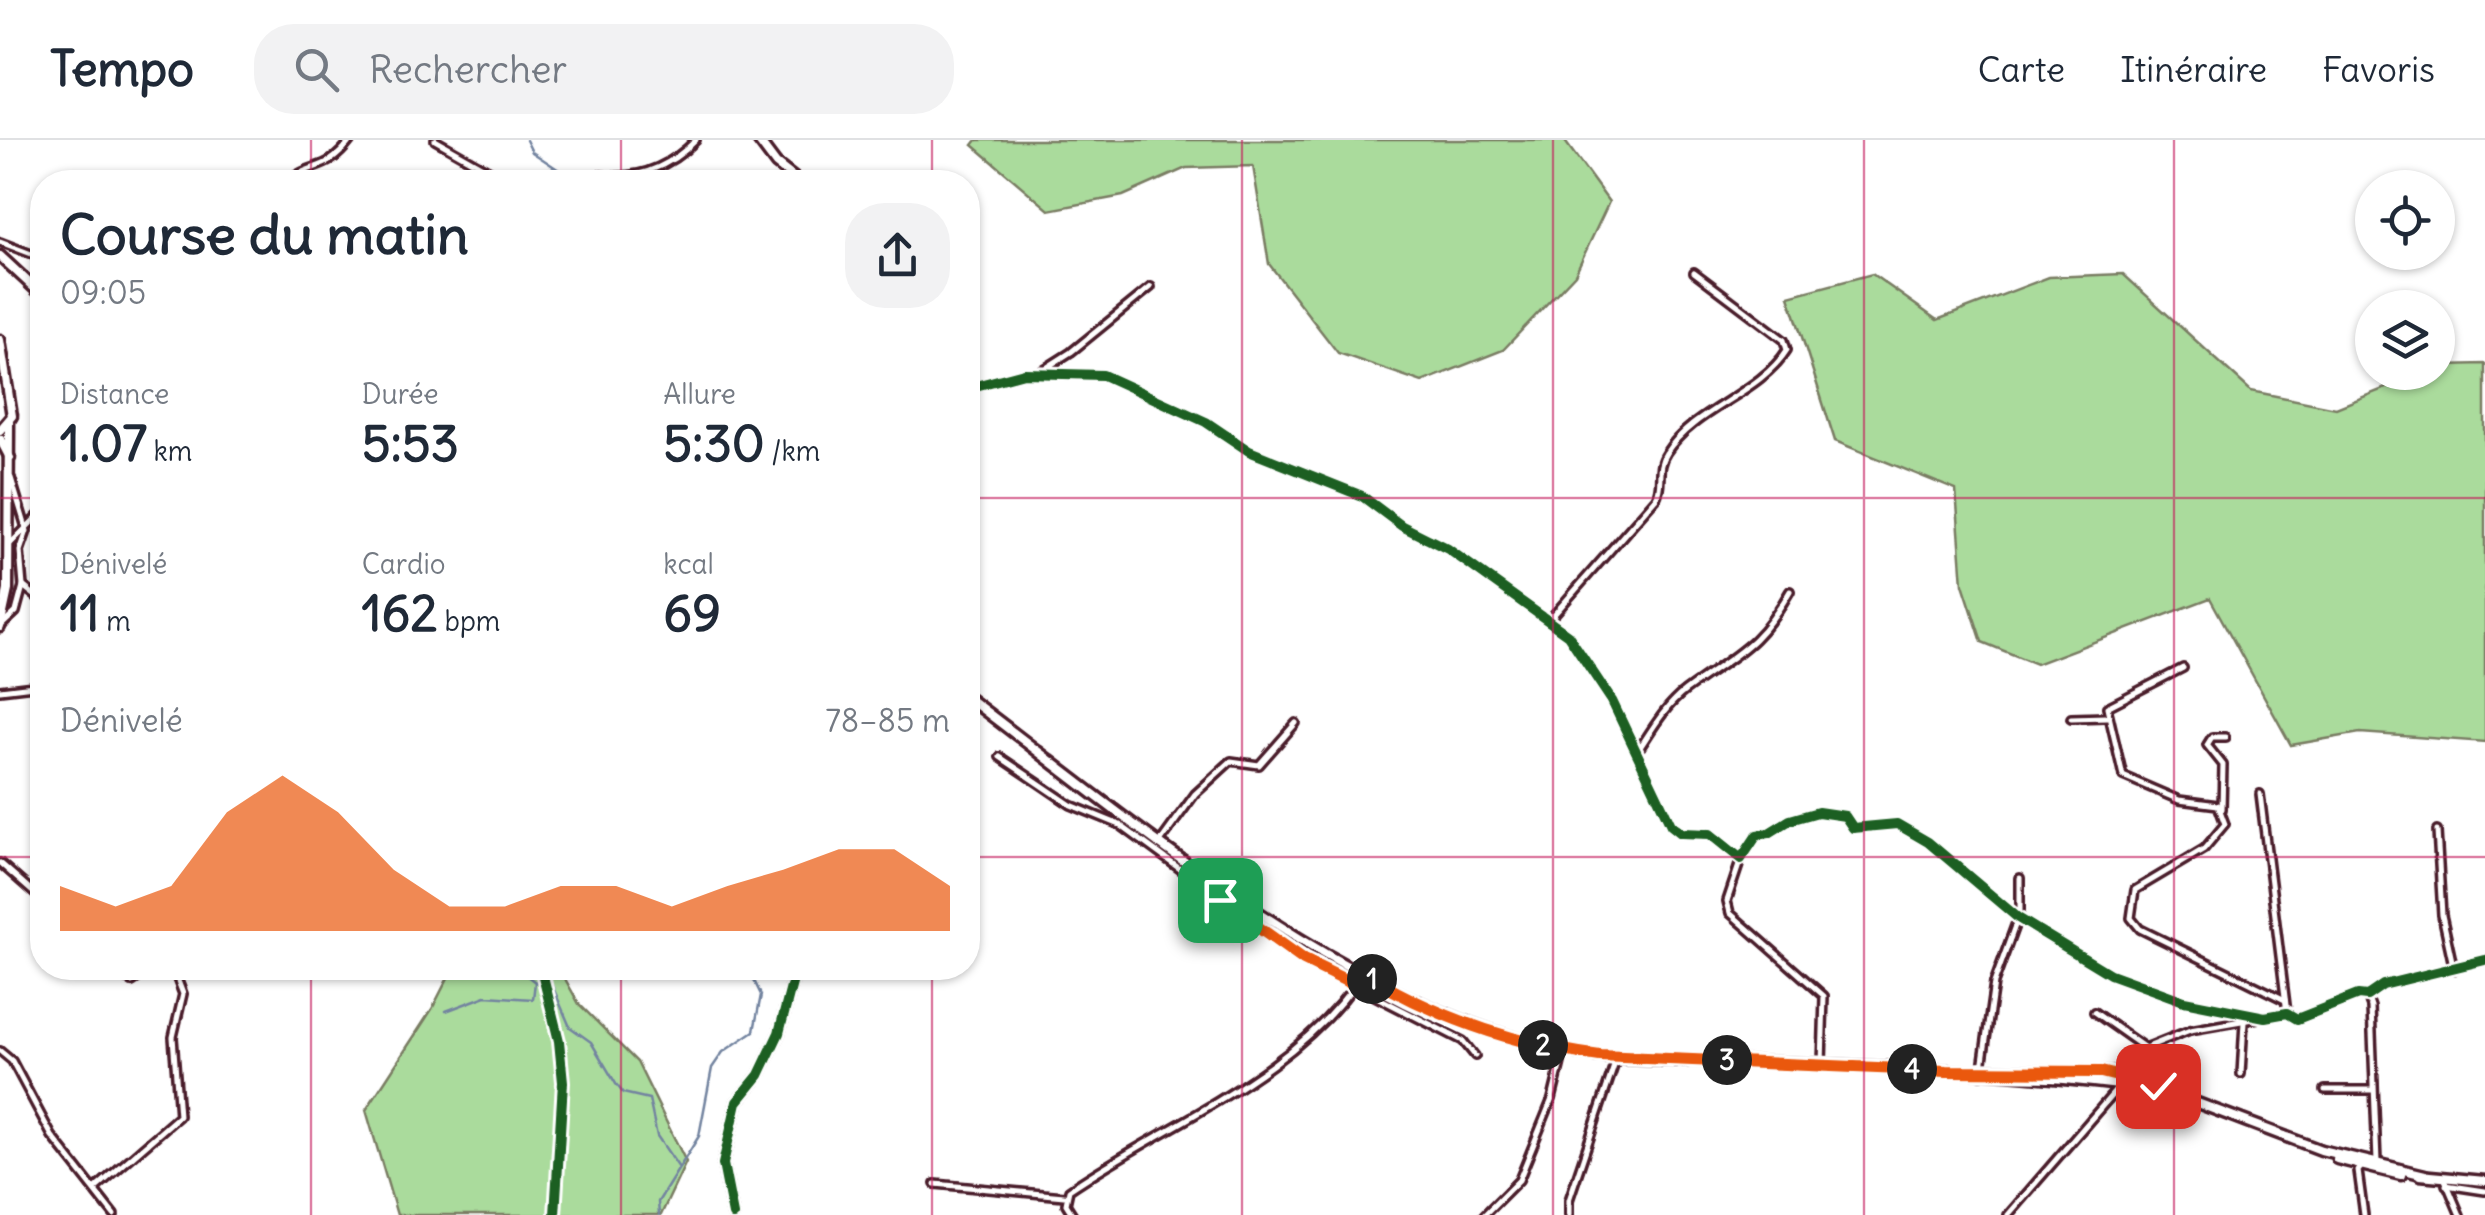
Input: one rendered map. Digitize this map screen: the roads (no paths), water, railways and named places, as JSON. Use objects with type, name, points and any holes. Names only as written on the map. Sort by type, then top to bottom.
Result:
[{"type":"main road","points":[[758,140],[784,170]]},
{"type":"main road","points":[[0,256],[30,285]]},
{"type":"main road","points":[[0,375],[1,344]]},
{"type":"main road","points":[[1,344],[12,467],[1,626]]},
{"type":"main road","points":[[0,397],[9,404]]},
{"type":"main road","points":[[0,430],[10,422]]},
{"type":"main road","points":[[0,439],[12,467]]},
{"type":"main road","points":[[980,707],[1275,922],[1456,1020],[1564,1050],[1617,1057],[1981,1073],[2124,1083],[2165,1091]]},
{"type":"main road","points":[[732,1215],[723,1164],[738,1102],[759,1075],[779,1032],[793,980]]},
{"type":"main road","points":[[1981,1073],[2116,1073],[2369,1167]]},
{"type":"main road","points":[[2321,1150],[2369,1167],[2445,1181],[2485,1181]]},
{"type":"street","points":[[312,170],[332,164],[350,140]]},
{"type":"street","points":[[435,140],[488,170]]},
{"type":"street","points":[[651,170],[684,152],[696,140]]},
{"type":"street","points":[[0,242],[30,253]]},
{"type":"street","points":[[1550,619],[1656,498],[1661,489],[1660,465],[1674,444],[1755,382],[1787,350],[1784,340],[1694,272]]},
{"type":"street","points":[[1038,373],[1071,352],[1151,287]]},
{"type":"street","points":[[980,385],[1038,373],[1103,376],[1206,422],[1249,451],[1362,496],[1550,619],[1590,663],[1676,830],[1710,834],[1741,859],[1727,901],[1730,913],[1824,996],[1822,1064]]},
{"type":"street","points":[[1,626],[16,612],[23,586],[20,552],[27,531],[11,478]]},
{"type":"street","points":[[9,545],[30,527]]},
{"type":"street","points":[[23,586],[30,592]]},
{"type":"street","points":[[1637,752],[1683,692],[1742,654],[1769,628],[1790,590]]},
{"type":"street","points":[[2183,668],[2113,701],[2106,717],[2123,776],[2179,800],[2222,809]]},
{"type":"street","points":[[0,690],[30,686]]},
{"type":"street","points":[[2071,718],[2106,717]]},
{"type":"street","points":[[1154,850],[1196,794],[1231,761],[1259,764],[1296,723]]},
{"type":"street","points":[[2225,737],[2212,737],[2207,745],[2223,765],[2224,824],[2211,844],[2135,890],[2131,918],[2140,928],[2285,1000]]},
{"type":"street","points":[[1000,757],[1071,805],[1120,825],[1304,960],[1463,1041],[1475,1056]]},
{"type":"street","points":[[2260,794],[2287,1013]]},
{"type":"street","points":[[2437,831],[2442,915],[2454,970]]},
{"type":"street","points":[[1928,842],[2018,918]]},
{"type":"street","points":[[0,863],[30,889]]},
{"type":"street","points":[[1981,1073],[1994,982],[2018,918],[2020,878]]},
{"type":"street","points":[[2094,1012],[2144,1048],[2190,1030],[2287,1013],[2297,1018],[2358,995],[2366,996],[2383,985],[2485,960]]},
{"type":"street","points":[[935,1184],[1064,1196],[1283,1056],[1363,973]]},
{"type":"street","points":[[95,1189],[178,1116],[173,1037],[183,994],[177,980]]},
{"type":"street","points":[[544,980],[559,1042],[563,1082],[555,1215]]},
{"type":"street","points":[[2364,1215],[2375,1149],[2371,1007],[2366,996]]},
{"type":"street","points":[[2242,1074],[2244,1020]]},
{"type":"street","points":[[1484,1215],[1519,1180],[1552,1099],[1564,1050]]},
{"type":"street","points":[[0,1051],[12,1061],[52,1136],[114,1215]]},
{"type":"street","points":[[1569,1215],[1570,1200],[1617,1057]]},
{"type":"street","points":[[2008,1215],[2124,1083],[2146,1082]]},
{"type":"street","points":[[2325,1090],[2373,1090]]},
{"type":"street","points":[[2445,1181],[2485,1191]]},
{"type":"street","points":[[2445,1181],[2460,1215]]},
{"type":"street","points":[[1064,1196],[1073,1215]]},
{"type":"waterway","points":[[526,140],[532,152],[559,170]]},
{"type":"waterway","points":[[446,1011],[486,996],[533,999],[535,982],[542,980]]},
{"type":"waterway","points":[[550,980],[570,1027],[591,1042],[623,1093],[649,1099],[657,1136],[679,1168]]},
{"type":"waterway","points":[[659,1215],[658,1202],[699,1136],[712,1068],[723,1052],[754,1031],[761,995],[754,980]]}]
